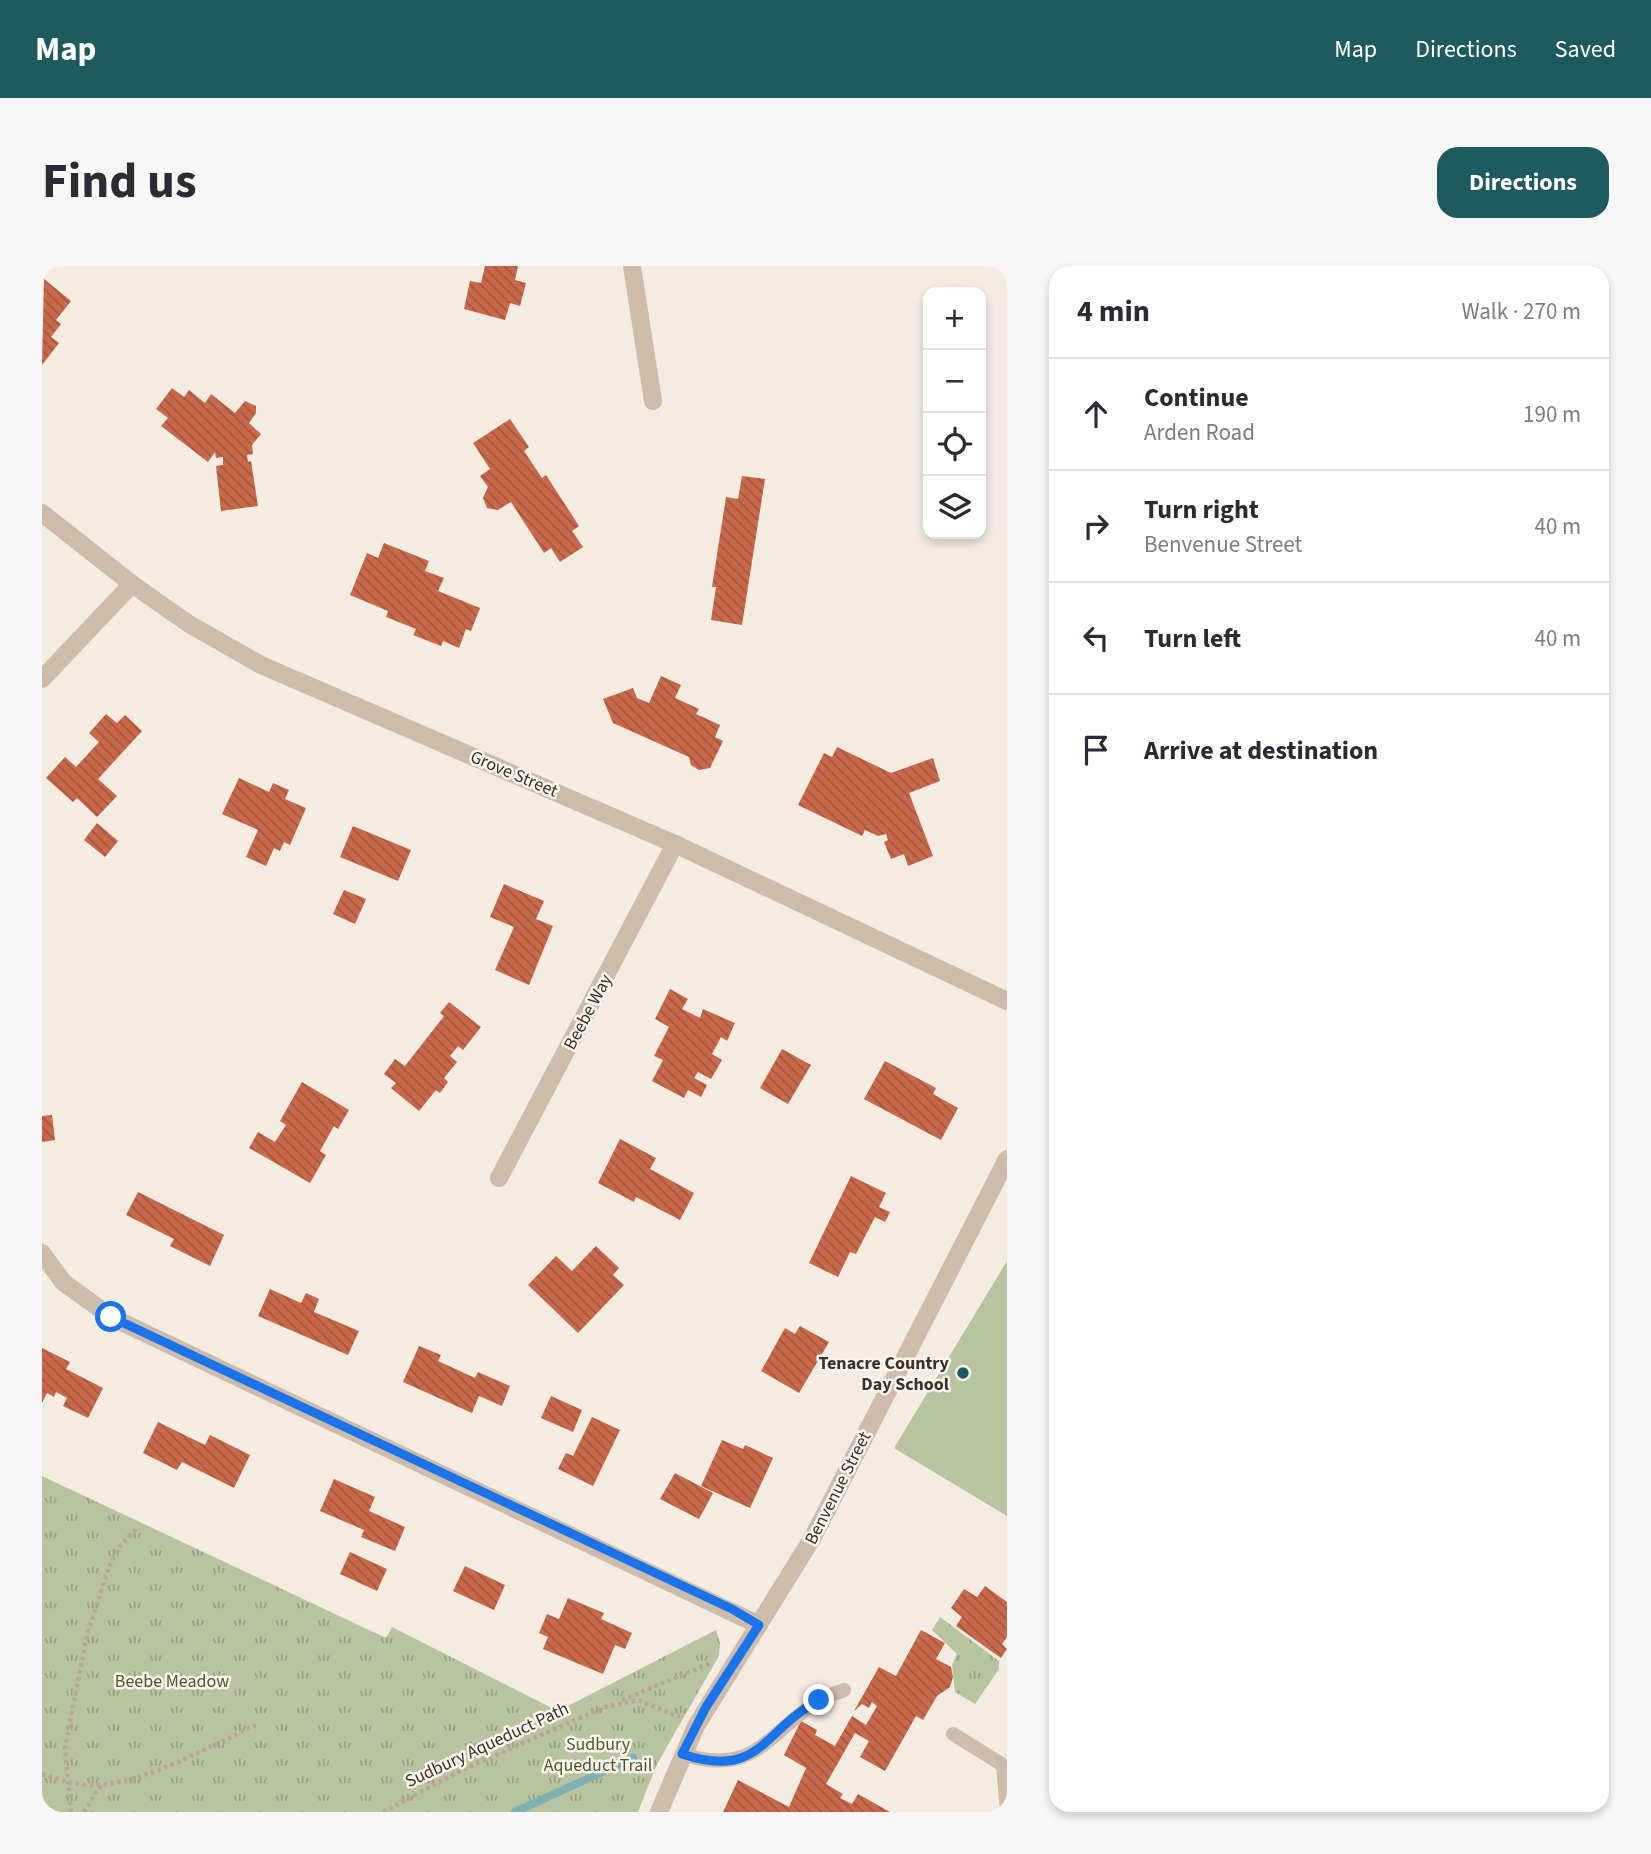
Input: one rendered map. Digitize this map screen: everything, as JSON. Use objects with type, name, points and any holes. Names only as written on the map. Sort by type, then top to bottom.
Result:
[{"type":"street","points":[[632,266],[653,401]]},
{"type":"street","name":"Grove Street","points":[[42,513],[132,584],[189,624],[261,665],[675,844],[1007,1001]]},
{"type":"street","points":[[42,679],[132,584]]},
{"type":"street","name":"Beebe Way","points":[[499,1178],[675,844]]},
{"type":"street","name":"Benvenue Street","points":[[659,1812],[696,1727],[813,1537],[1007,1159]]},
{"type":"street","points":[[42,1253],[63,1282],[111,1317],[732,1609],[759,1625]]},
{"type":"lane","points":[[682,1754],[715,1761],[750,1756],[808,1706],[844,1690]]},
{"type":"lane","points":[[953,1734],[1003,1765],[1007,1812]]},
{"type":"path","points":[[71,1812],[65,1748],[87,1635],[109,1567],[120,1546],[136,1529]]},
{"type":"path","name":"Sudbury Aqueduct Path","points":[[383,1812],[462,1770],[743,1650]]},
{"type":"path","name":"Sudbury Aqueduct Path","points":[[605,1707],[638,1700],[667,1710],[696,1727]]},
{"type":"path","points":[[42,1774],[69,1782],[101,1785],[165,1766],[256,1725]]},
{"type":"path","points":[[83,1812],[101,1785]]},
{"type":"green space","points":[[1007,1261],[1007,1516],[894,1448]]},
{"type":"green space","name":"Beebe Meadow","points":[[42,1476],[386,1638],[392,1627],[558,1711],[716,1630],[720,1643],[719,1656],[657,1764],[638,1812],[42,1812]]},
{"type":"green space","points":[[940,1617],[999,1661],[999,1669],[975,1704],[955,1692],[952,1665],[957,1654],[932,1630]]},
{"type":"building","points":[[485,266],[518,266],[515,280],[526,283],[520,306],[510,303],[505,320],[464,309],[470,281],[481,283]]},
{"type":"building","points":[[44,279],[71,301],[56,320],[61,324],[51,337],[59,343],[42,365]]},
{"type":"building","points":[[172,388],[184,397],[189,390],[205,403],[211,394],[235,413],[245,401],[256,406],[256,413],[249,423],[261,434],[252,445],[253,454],[247,455],[248,462],[251,461],[258,506],[221,511],[216,466],[223,465],[223,457],[216,458],[215,452],[208,462],[161,426],[168,418],[156,409]]},
{"type":"building","points":[[510,419],[529,447],[524,451],[542,478],[546,475],[579,526],[572,531],[583,547],[560,562],[551,548],[544,553],[511,502],[498,510],[487,508],[483,498],[488,487],[480,476],[490,469],[473,443]]},
{"type":"building","points":[[742,476],[765,479],[742,625],[711,620],[716,587],[712,587],[726,497],[738,499]]},
{"type":"building","points":[[384,543],[429,561],[425,571],[444,578],[438,591],[480,608],[471,631],[466,629],[459,648],[443,641],[441,646],[413,635],[416,629],[386,617],[388,611],[350,595],[367,553],[378,558]]},
{"type":"building","points":[[661,676],[681,685],[675,698],[699,709],[696,714],[720,725],[715,737],[723,741],[710,768],[699,770],[691,765],[689,757],[613,723],[603,699],[633,688],[637,698],[649,703]]},
{"type":"building","points":[[106,714],[117,723],[125,715],[142,731],[98,779],[117,796],[97,817],[77,798],[73,802],[46,778],[65,757],[76,767],[99,742],[89,733]]},
{"type":"building","points":[[837,747],[891,773],[933,758],[940,781],[909,793],[933,856],[908,866],[904,854],[891,859],[884,842],[888,840],[886,834],[878,836],[865,830],[862,836],[798,805],[824,753],[832,757]]},
{"type":"building","points":[[239,778],[269,792],[273,783],[289,790],[285,799],[306,808],[290,845],[284,842],[280,851],[274,848],[266,866],[246,857],[258,830],[222,814]]},
{"type":"building","points":[[97,823],[118,841],[105,857],[84,840]]},
{"type":"building","points":[[353,826],[411,850],[398,881],[340,857]]},
{"type":"building","points":[[504,884],[544,901],[536,919],[553,926],[529,985],[495,970],[514,927],[490,917]]},
{"type":"building","points":[[344,890],[366,899],[355,924],[333,914]]},
{"type":"building","points":[[670,989],[688,999],[682,1009],[700,1018],[703,1009],[735,1023],[727,1041],[721,1037],[712,1054],[722,1060],[711,1079],[698,1072],[694,1078],[707,1085],[701,1097],[688,1090],[684,1098],[652,1081],[663,1060],[654,1056],[669,1027],[655,1019]]},
{"type":"building","points":[[449,1002],[481,1027],[463,1050],[458,1046],[450,1056],[457,1062],[444,1078],[448,1082],[440,1093],[436,1090],[419,1111],[391,1088],[396,1083],[384,1074],[395,1059],[405,1066],[444,1016],[440,1013]]},
{"type":"building","points":[[782,1049],[811,1065],[788,1104],[760,1088]]},
{"type":"building","points":[[885,1061],[936,1088],[933,1094],[958,1108],[941,1140],[864,1099]]},
{"type":"building","points":[[302,1082],[349,1110],[338,1129],[334,1126],[320,1151],[326,1155],[310,1183],[249,1148],[258,1132],[275,1142],[286,1125],[280,1121]]},
{"type":"building","points":[[52,1115],[55,1140],[42,1142],[42,1116]]},
{"type":"building","points":[[620,1139],[656,1158],[650,1169],[694,1193],[680,1220],[636,1197],[634,1202],[598,1183]]},
{"type":"building","points":[[851,1176],[886,1193],[879,1207],[890,1212],[885,1222],[875,1217],[856,1254],[850,1252],[838,1277],[809,1263]]},
{"type":"building","points":[[138,1192],[224,1235],[210,1266],[170,1246],[174,1239],[126,1215]]},
{"type":"building","points":[[596,1246],[619,1268],[613,1275],[624,1285],[578,1333],[528,1285],[556,1256],[572,1271]]},
{"type":"building","points":[[270,1289],[301,1303],[306,1293],[319,1299],[314,1312],[359,1331],[348,1355],[258,1316]]},
{"type":"building","points":[[800,1326],[829,1342],[799,1393],[761,1371],[785,1328],[795,1334]]},
{"type":"building","points":[[419,1346],[441,1355],[438,1361],[475,1378],[478,1372],[510,1386],[502,1406],[479,1396],[472,1413],[403,1382]]},
{"type":"building","points":[[42,1348],[70,1362],[66,1369],[103,1388],[88,1418],[63,1406],[67,1398],[56,1392],[54,1397],[47,1393],[42,1403]]},
{"type":"building","points":[[551,1396],[582,1410],[573,1432],[541,1418]]},
{"type":"building","points":[[592,1417],[620,1430],[593,1486],[558,1469],[566,1453],[573,1456]]},
{"type":"building","points":[[158,1422],[205,1445],[210,1435],[250,1455],[234,1488],[182,1462],[177,1470],[143,1453]]},
{"type":"building","points":[[722,1440],[743,1449],[745,1445],[773,1458],[750,1508],[701,1486]]},
{"type":"building","points":[[675,1473],[713,1493],[699,1519],[660,1499]]},
{"type":"building","points":[[334,1479],[375,1497],[369,1511],[405,1527],[395,1551],[361,1537],[364,1530],[320,1511]]},
{"type":"building","points":[[350,1552],[387,1569],[377,1591],[340,1574]]},
{"type":"building","points":[[465,1566],[505,1585],[494,1610],[453,1591]]},
{"type":"building","points":[[985,1586],[1007,1602],[1007,1637],[1002,1644],[1007,1649],[1001,1658],[956,1626],[962,1617],[951,1608],[964,1589],[977,1597]]},
{"type":"building","points":[[568,1598],[604,1613],[601,1619],[632,1633],[625,1649],[615,1645],[603,1674],[543,1649],[548,1637],[539,1633],[547,1614],[559,1619]]},
{"type":"building","points":[[921,1630],[945,1643],[936,1659],[951,1667],[953,1677],[950,1687],[937,1696],[923,1720],[916,1716],[885,1771],[860,1757],[869,1741],[855,1733],[826,1784],[843,1794],[840,1798],[852,1804],[858,1794],[890,1812],[723,1812],[738,1780],[789,1807],[806,1768],[784,1755],[801,1721],[817,1730],[815,1735],[835,1746],[852,1716],[866,1725],[877,1706],[872,1702],[869,1708],[862,1704],[854,1711],[879,1667],[896,1676]]},
{"type":"waterway","points":[[515,1812],[633,1758]]},
{"type":"place","name":"Tenacre Country Day School","points":[[963,1373]]},
{"type":"route","points":[[111,1317],[732,1609],[759,1625],[706,1707],[682,1754],[715,1761],[750,1756],[799,1712],[819,1700]]},
{"type":"park label","name":"Sudbury Aqueduct Trail","points":[[598,1754]]}]
